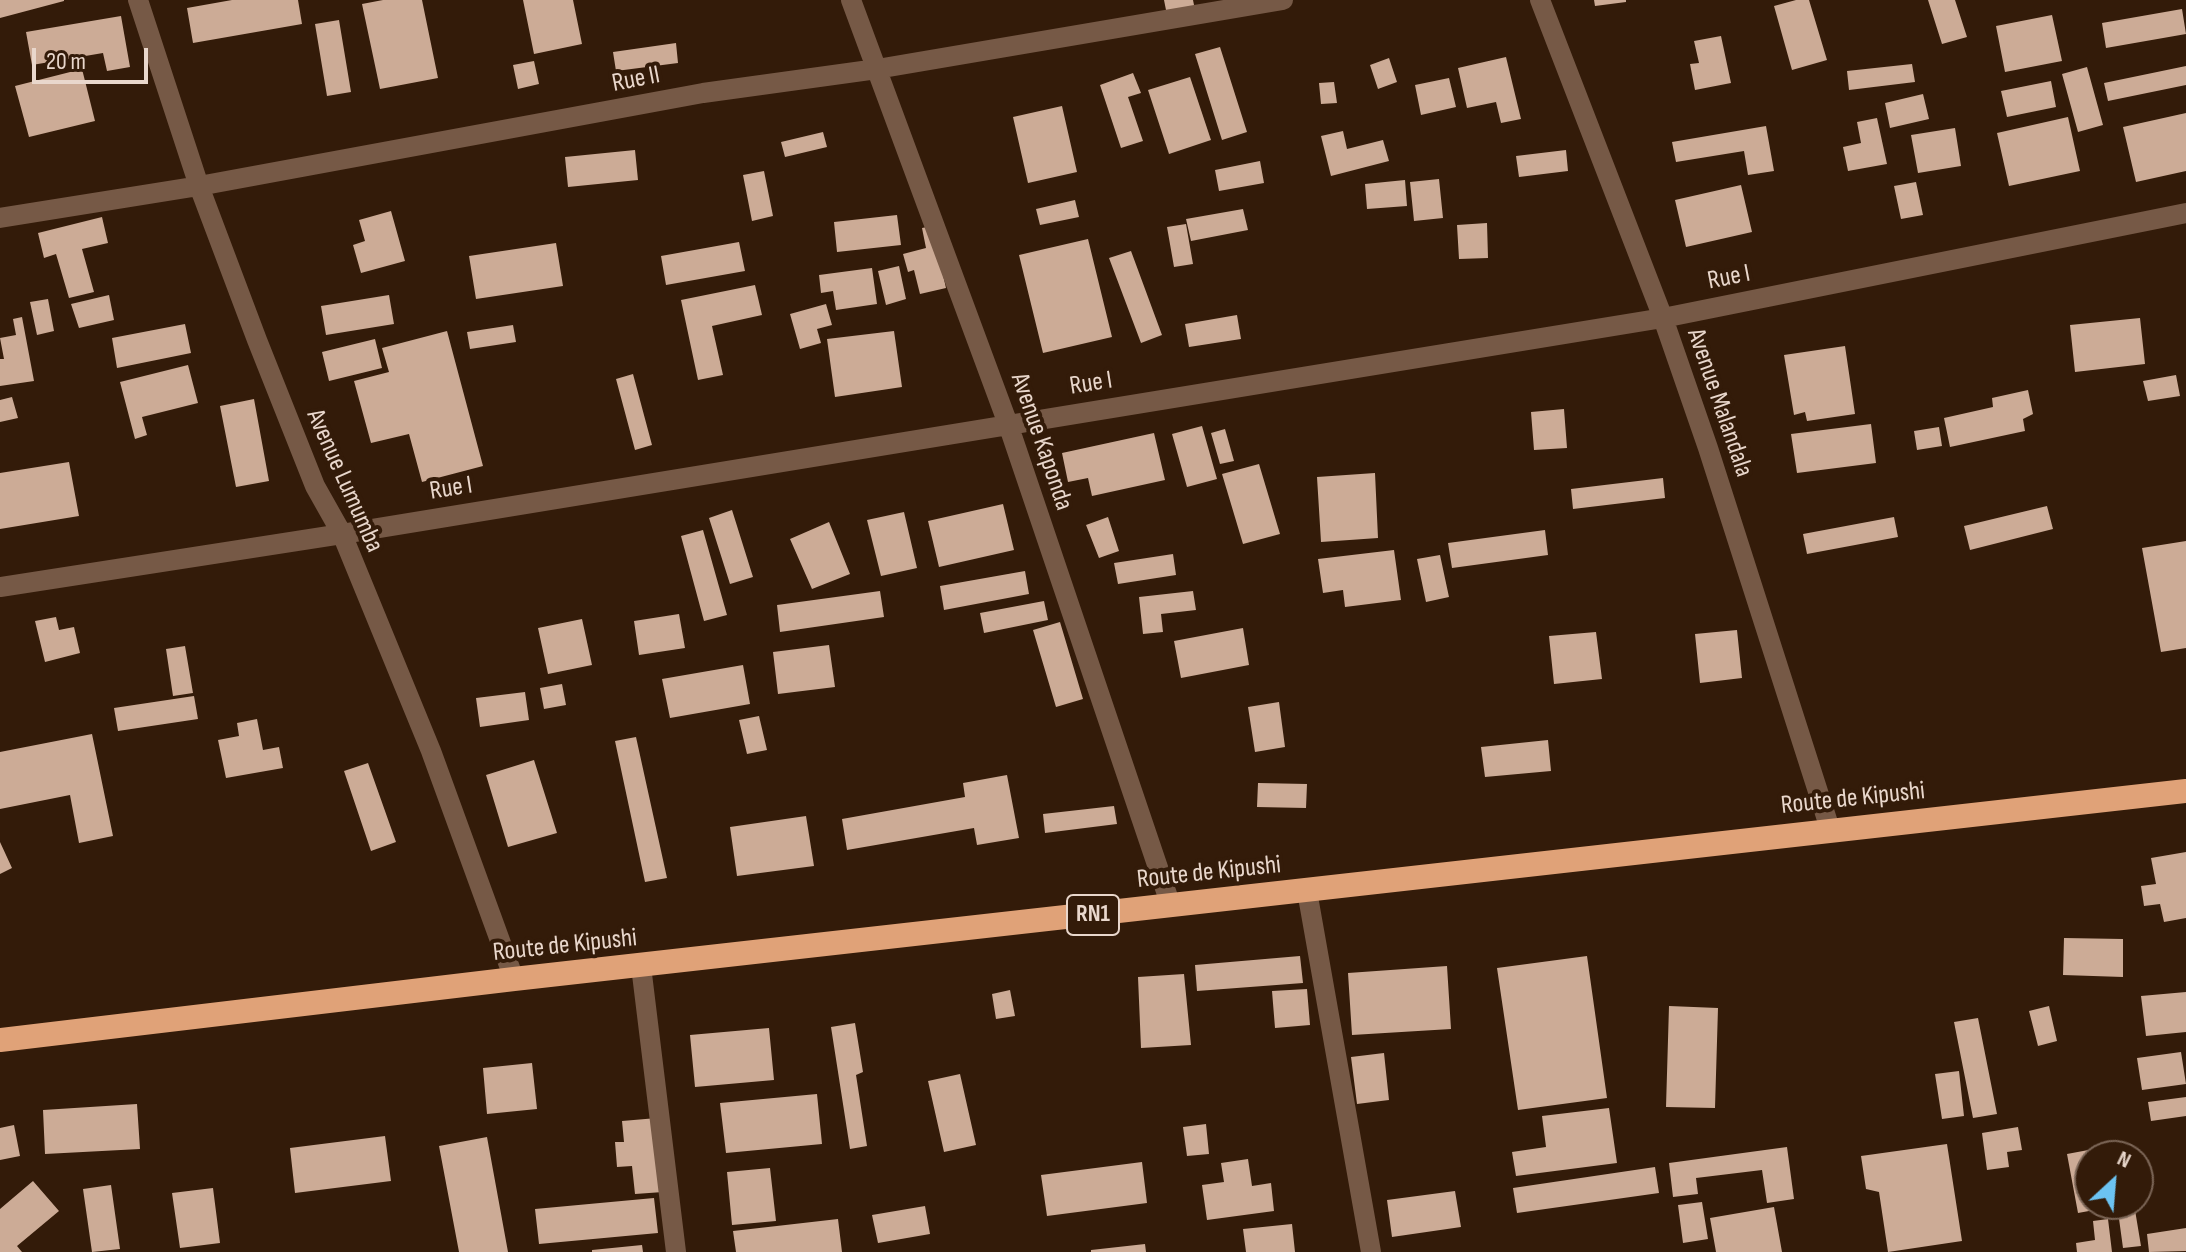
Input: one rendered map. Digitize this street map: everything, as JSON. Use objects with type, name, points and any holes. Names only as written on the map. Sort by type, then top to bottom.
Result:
[{"type":"highway","name":"Route de Kipushi","points":[[0,1040],[1830,829],[2186,791]]},
{"type":"street","name":"Avenue Lumumba","points":[[138,0],[199,186],[287,418],[315,486],[342,534],[431,751],[514,979]]},
{"type":"street","name":"Avenue Kaponda","points":[[851,0],[1008,424],[1171,906]]},
{"type":"street","name":"Rue II","points":[[0,218],[199,186],[703,93],[877,69],[1283,0]]},
{"type":"street","name":"Avenue Malandala","points":[[1540,0],[1663,318],[1830,829]]},
{"type":"street","name":"Rue I","points":[[0,587],[1663,318],[2186,213]]},
{"type":"street","points":[[1307,891],[1371,1252]]},
{"type":"street","points":[[641,966],[676,1252]]},
{"type":"building","points":[[0,0],[64,0],[64,1],[0,18]]},
{"type":"building","points":[[232,0],[298,0],[302,24],[193,43],[187,8]]},
{"type":"building","points":[[383,0],[422,0],[438,78],[380,89],[362,4]]},
{"type":"building","points":[[523,0],[573,0],[582,44],[534,54]]},
{"type":"building","points":[[1164,0],[1193,0],[1195,10],[1167,15]]},
{"type":"building","points":[[1594,0],[1626,0],[1626,2],[1595,6]]},
{"type":"building","points":[[1809,0],[1827,60],[1792,70],[1774,6]]},
{"type":"building","points":[[1928,0],[1955,0],[1967,37],[1942,44]]},
{"type":"building","points":[[2182,9],[2186,34],[2106,48],[2102,23]]},
{"type":"building","points":[[2052,15],[2062,61],[2005,72],[1996,26]]},
{"type":"building","points":[[121,16],[130,67],[107,71],[103,53],[32,65],[26,32]]},
{"type":"building","points":[[339,20],[351,92],[327,96],[315,24]]},
{"type":"building","points":[[1721,36],[1731,83],[1695,90],[1690,64],[1699,63],[1694,41]]},
{"type":"building","points":[[676,43],[678,63],[616,71],[613,52]]},
{"type":"building","points":[[1220,47],[1247,132],[1222,140],[1195,54]]},
{"type":"building","points":[[1506,57],[1521,119],[1501,123],[1496,102],[1467,108],[1458,68]]},
{"type":"building","points":[[1389,58],[1397,82],[1378,89],[1370,65]]},
{"type":"building","points":[[534,61],[539,84],[518,89],[513,65]]},
{"type":"building","points":[[1912,64],[1915,82],[1849,90],[1847,71]]},
{"type":"building","points":[[2186,66],[2186,85],[2108,101],[2104,83]]},
{"type":"building","points":[[2087,67],[2103,125],[2078,132],[2062,74]]},
{"type":"building","points":[[82,69],[95,121],[29,137],[15,86]]},
{"type":"building","points":[[1133,73],[1141,93],[1128,97],[1143,141],[1121,148],[1100,85]]},
{"type":"building","points":[[1190,77],[1211,140],[1169,154],[1148,90]]},
{"type":"building","points":[[1449,78],[1456,107],[1421,115],[1415,85]]},
{"type":"building","points":[[2051,81],[2056,107],[2007,117],[2001,91]]},
{"type":"building","points":[[1334,82],[1337,103],[1321,104],[1319,83]]},
{"type":"building","points":[[1923,94],[1929,119],[1890,128],[1885,103]]},
{"type":"building","points":[[1062,106],[1077,172],[1028,183],[1013,117]]},
{"type":"building","points":[[2186,113],[2186,171],[2136,182],[2123,127]]},
{"type":"building","points":[[2068,117],[2080,171],[2009,186],[1997,133]]},
{"type":"building","points":[[1877,118],[1887,164],[1848,171],[1843,147],[1861,143],[1857,122]]},
{"type":"building","points":[[1766,126],[1774,171],[1748,175],[1744,151],[1676,162],[1672,142]]},
{"type":"building","points":[[1955,128],[1961,166],[1918,173],[1911,135]]},
{"type":"building","points":[[1343,131],[1347,149],[1383,140],[1389,161],[1331,176],[1321,136]]},
{"type":"building","points":[[823,132],[827,147],[785,157],[781,142]]},
{"type":"building","points":[[635,150],[638,180],[568,187],[565,157]]},
{"type":"building","points":[[1566,150],[1568,171],[1519,177],[1516,156]]},
{"type":"building","points":[[1260,161],[1264,183],[1219,191],[1215,170]]},
{"type":"building","points":[[764,171],[773,216],[752,221],[743,175]]},
{"type":"building","points":[[1439,179],[1443,218],[1414,221],[1410,182]]},
{"type":"building","points":[[1405,180],[1407,206],[1367,209],[1365,184]]},
{"type":"building","points":[[1916,182],[1923,215],[1901,219],[1894,186]]},
{"type":"building","points":[[1741,185],[1752,232],[1686,247],[1675,200]]},
{"type":"building","points":[[1075,200],[1079,217],[1040,225],[1036,209]]},
{"type":"building","points":[[1243,209],[1248,230],[1191,241],[1186,219]]},
{"type":"building","points":[[391,211],[405,261],[361,273],[353,245],[365,241],[359,220]]},
{"type":"building","points":[[897,215],[901,245],[837,252],[834,222]]},
{"type":"building","points":[[102,217],[108,243],[82,249],[94,292],[69,298],[56,254],[44,258],[38,233]]},
{"type":"building","points":[[1487,223],[1488,258],[1459,259],[1457,225]]},
{"type":"building","points":[[1186,224],[1193,264],[1174,267],[1167,227]]},
{"type":"building","points":[[932,226],[946,288],[920,294],[914,270],[908,272],[903,254],[926,248],[922,228]]},
{"type":"building","points":[[1088,239],[1112,337],[1043,353],[1019,255]]},
{"type":"building","points":[[739,242],[745,271],[666,285],[661,256]]},
{"type":"building","points":[[556,243],[563,286],[476,299],[469,256]]},
{"type":"building","points":[[1131,251],[1162,335],[1141,343],[1109,258]]},
{"type":"building","points":[[899,266],[906,299],[886,305],[878,271]]},
{"type":"building","points":[[872,268],[877,304],[836,310],[833,291],[821,293],[819,275]]},
{"type":"building","points":[[755,285],[762,315],[712,326],[723,375],[698,380],[681,300]]},
{"type":"building","points":[[109,295],[114,320],[79,328],[71,304]]},
{"type":"building","points":[[389,295],[394,324],[326,335],[321,306]]},
{"type":"building","points":[[48,299],[54,331],[37,335],[30,302]]},
{"type":"building","points":[[826,304],[832,325],[817,329],[821,343],[800,349],[790,314]]},
{"type":"building","points":[[1237,315],[1241,339],[1189,347],[1185,324]]},
{"type":"building","points":[[22,317],[34,381],[0,386],[0,359],[4,359],[0,338],[16,335],[13,319]]},
{"type":"building","points":[[2140,318],[2145,364],[2075,372],[2070,325]]},
{"type":"building","points":[[185,324],[191,353],[117,368],[112,338]]},
{"type":"building","points":[[513,325],[516,342],[470,349],[467,332]]},
{"type":"building","points":[[447,331],[483,466],[422,482],[409,434],[371,443],[354,381],[389,372],[382,348]]},
{"type":"building","points":[[894,331],[902,387],[835,397],[827,339]]},
{"type":"building","points":[[375,339],[382,368],[329,381],[322,352]]},
{"type":"building","points":[[1845,346],[1855,414],[1807,421],[1805,412],[1794,415],[1784,355]]},
{"type":"building","points":[[188,365],[198,403],[142,417],[147,435],[135,439],[120,382]]},
{"type":"building","points":[[633,374],[652,445],[635,450],[616,379]]},
{"type":"building","points":[[2176,375],[2180,396],[2148,401],[2143,381]]},
{"type":"building","points":[[2028,390],[2033,414],[2023,419],[2025,431],[1950,447],[1944,418],[1993,407],[1992,398]]},
{"type":"building","points":[[12,397],[18,418],[0,422],[0,400]]},
{"type":"building","points":[[254,399],[269,481],[236,487],[220,406]]},
{"type":"building","points":[[1564,409],[1567,448],[1534,450],[1531,412]]},
{"type":"building","points":[[1871,424],[1876,463],[1797,473],[1791,434]]},
{"type":"building","points":[[1202,426],[1217,479],[1187,487],[1172,434]]},
{"type":"building","points":[[1939,427],[1942,446],[1917,450],[1914,431]]},
{"type":"building","points":[[1225,429],[1234,461],[1220,464],[1211,433]]},
{"type":"building","points":[[1154,433],[1165,480],[1092,496],[1088,478],[1068,482],[1062,453]]},
{"type":"building","points":[[69,462],[79,516],[0,529],[0,473]]},
{"type":"building","points":[[1259,464],[1280,534],[1243,544],[1222,474]]},
{"type":"building","points":[[1375,473],[1378,538],[1321,542],[1317,477]]},
{"type":"building","points":[[1663,478],[1665,498],[1573,509],[1571,489]]},
{"type":"building","points":[[1003,504],[1014,550],[939,567],[928,521]]},
{"type":"building","points":[[2047,506],[2053,529],[1970,550],[1964,526]]},
{"type":"building","points":[[732,510],[753,577],[730,584],[709,518]]},
{"type":"building","points":[[904,512],[917,568],[881,576],[867,520]]},
{"type":"building","points":[[1108,517],[1119,551],[1099,558],[1086,525]]},
{"type":"building","points":[[1894,517],[1898,537],[1807,554],[1803,534]]},
{"type":"building","points":[[829,522],[850,574],[812,589],[790,539]]},
{"type":"building","points":[[703,530],[727,615],[704,621],[681,536]]},
{"type":"building","points":[[1545,530],[1548,555],[1452,568],[1448,543]]},
{"type":"building","points":[[2186,541],[2186,648],[2161,652],[2142,548]]},
{"type":"building","points":[[1394,550],[1401,600],[1345,607],[1343,590],[1323,593],[1318,559]]},
{"type":"building","points":[[1173,554],[1176,575],[1118,584],[1114,563]]},
{"type":"building","points":[[1440,555],[1449,597],[1426,602],[1417,559]]},
{"type":"building","points":[[1025,571],[1029,594],[944,610],[940,586]]},
{"type":"building","points":[[880,591],[884,617],[780,632],[777,605]]},
{"type":"building","points":[[1193,591],[1196,610],[1161,614],[1163,632],[1143,634],[1139,597]]},
{"type":"building","points":[[1044,601],[1048,620],[984,633],[980,613]]},
{"type":"building","points":[[679,614],[685,648],[639,655],[634,621]]},
{"type":"building","points":[[56,617],[59,630],[74,627],[80,653],[45,662],[35,621]]},
{"type":"building","points":[[582,619],[592,665],[548,674],[538,628]]},
{"type":"building","points":[[1060,622],[1083,699],[1056,707],[1033,630]]},
{"type":"building","points":[[1243,628],[1249,665],[1181,678],[1174,641]]},
{"type":"building","points":[[1737,630],[1742,678],[1700,683],[1695,634]]},
{"type":"building","points":[[1596,632],[1602,679],[1554,684],[1549,636]]},
{"type":"building","points":[[829,645],[835,687],[778,694],[773,652]]},
{"type":"building","points":[[185,646],[193,693],[173,696],[166,649]]},
{"type":"building","points":[[743,665],[750,704],[670,718],[662,679]]},
{"type":"building","points":[[562,684],[566,705],[544,709],[540,688]]},
{"type":"building","points":[[525,692],[529,720],[480,727],[476,698]]},
{"type":"building","points":[[194,696],[198,719],[118,731],[114,708]]},
{"type":"building","points":[[1279,702],[1285,747],[1255,752],[1248,707]]},
{"type":"building","points":[[759,716],[767,750],[747,754],[739,720]]},
{"type":"building","points":[[257,719],[263,750],[279,747],[283,768],[226,778],[218,740],[239,736],[237,723]]},
{"type":"building","points":[[92,734],[113,836],[79,843],[70,795],[0,809],[0,752]]},
{"type":"building","points":[[636,737],[667,878],[645,882],[615,741]]},
{"type":"building","points":[[1548,740],[1551,771],[1485,777],[1481,747]]},
{"type":"building","points":[[534,760],[557,833],[508,847],[486,775]]},
{"type":"building","points":[[368,763],[396,842],[371,851],[344,771]]},
{"type":"building","points":[[1007,775],[1019,838],[977,845],[974,828],[847,850],[842,819],[965,797],[963,783]]},
{"type":"building","points":[[1258,783],[1307,784],[1306,808],[1257,807]]},
{"type":"building","points":[[1114,806],[1117,824],[1045,833],[1043,814]]},
{"type":"building","points":[[806,816],[814,866],[737,876],[730,827]]},
{"type":"building","points":[[0,842],[12,868],[0,874]]},
{"type":"building","points":[[2186,852],[2186,918],[2164,922],[2160,904],[2144,906],[2141,886],[2156,884],[2151,858]]},
{"type":"building","points":[[2064,938],[2123,939],[2123,977],[2063,975]]},
{"type":"building","points":[[1300,956],[1303,983],[1197,991],[1195,965]]},
{"type":"building","points":[[1587,956],[1607,1098],[1518,1110],[1497,968]]},
{"type":"building","points":[[1447,966],[1451,1029],[1352,1035],[1348,973]]},
{"type":"building","points":[[1184,974],[1191,1045],[1141,1048],[1138,977]]},
{"type":"building","points":[[1307,989],[1310,1025],[1275,1028],[1272,991]]},
{"type":"building","points":[[1010,990],[1015,1016],[996,1019],[992,994]]},
{"type":"building","points":[[2186,992],[2186,1032],[2146,1036],[2141,996]]},
{"type":"building","points":[[1669,1006],[1718,1008],[1715,1108],[1666,1107]]},
{"type":"building","points":[[2049,1006],[2057,1041],[2038,1046],[2029,1011]]},
{"type":"building","points":[[1978,1018],[1997,1114],[1973,1118],[1954,1022]]},
{"type":"building","points":[[855,1023],[863,1072],[856,1075],[867,1146],[850,1149],[831,1027]]},
{"type":"building","points":[[769,1028],[774,1080],[695,1087],[690,1035]]},
{"type":"building","points":[[2181,1052],[2186,1084],[2142,1090],[2137,1058]]},
{"type":"building","points":[[1384,1053],[1389,1100],[1357,1104],[1351,1057]]},
{"type":"building","points":[[532,1063],[537,1109],[487,1114],[483,1068]]},
{"type":"building","points":[[1959,1071],[1964,1116],[1942,1119],[1935,1074]]},
{"type":"building","points":[[960,1074],[976,1145],[944,1152],[928,1081]]},
{"type":"building","points":[[817,1094],[822,1144],[726,1153],[720,1103]]},
{"type":"building","points":[[2186,1097],[2186,1116],[2151,1121],[2148,1102]]},
{"type":"building","points":[[137,1104],[140,1149],[45,1154],[43,1110]]},
{"type":"building","points":[[1609,1108],[1617,1163],[1516,1176],[1512,1152],[1546,1147],[1542,1116]]},
{"type":"building","points":[[657,1118],[663,1192],[635,1194],[632,1166],[617,1167],[615,1142],[624,1142],[622,1121]]},
{"type":"building","points":[[1206,1124],[1209,1154],[1187,1156],[1183,1127]]},
{"type":"building","points":[[14,1125],[20,1156],[0,1160],[0,1128]]},
{"type":"building","points":[[2018,1127],[2022,1150],[2007,1152],[2009,1167],[1987,1170],[1982,1133]]},
{"type":"building","points":[[385,1136],[391,1181],[295,1193],[290,1148]]},
{"type":"building","points":[[487,1137],[508,1252],[459,1252],[439,1146]]},
{"type":"building","points":[[1947,1144],[1962,1241],[1888,1252],[1879,1192],[1866,1189],[1861,1156]]},
{"type":"building","points":[[1787,1147],[1794,1199],[1767,1203],[1762,1170],[1696,1178],[1698,1194],[1673,1197],[1669,1163]]},
{"type":"building","points":[[2074,1153],[2074,1192],[2067,1154]]},
{"type":"building","points":[[1248,1159],[1252,1186],[1271,1183],[1274,1211],[1207,1220],[1202,1185],[1224,1182],[1221,1163]]},
{"type":"building","points":[[1142,1162],[1147,1203],[1047,1216],[1041,1175]]},
{"type":"building","points":[[1655,1167],[1659,1193],[1517,1213],[1513,1188]]},
{"type":"building","points":[[770,1168],[776,1221],[732,1225],[727,1172]]},
{"type":"building","points":[[33,1181],[59,1211],[17,1246],[22,1252],[0,1252],[0,1209]]},
{"type":"building","points":[[111,1185],[120,1249],[92,1252],[83,1189]]},
{"type":"building","points":[[213,1188],[220,1243],[180,1248],[172,1193]]},
{"type":"building","points":[[1455,1191],[1461,1227],[1392,1237],[1387,1200]]},
{"type":"building","points":[[654,1198],[658,1233],[539,1244],[535,1209]]},
{"type":"building","points":[[1702,1202],[1708,1239],[1683,1243],[1678,1205]]},
{"type":"building","points":[[925,1206],[930,1234],[878,1243],[872,1215]]},
{"type":"building","points":[[1774,1207],[1782,1252],[1716,1252],[1710,1218]]},
{"type":"building","points":[[838,1219],[842,1252],[736,1252],[733,1231]]},
{"type":"building","points":[[2108,1220],[2112,1252],[2077,1252],[2076,1243],[2095,1240],[2093,1221]]},
{"type":"building","points":[[2119,1220],[2137,1220],[2141,1246],[2123,1248]]},
{"type":"building","points":[[1292,1224],[1295,1252],[1246,1252],[1243,1229]]},
{"type":"building","points":[[2186,1228],[2186,1251],[2149,1252],[2147,1234]]},
{"type":"building","points":[[1145,1244],[1146,1252],[1091,1252],[1091,1250]]},
{"type":"building","points":[[642,1245],[643,1252],[592,1252],[592,1250]]}]
